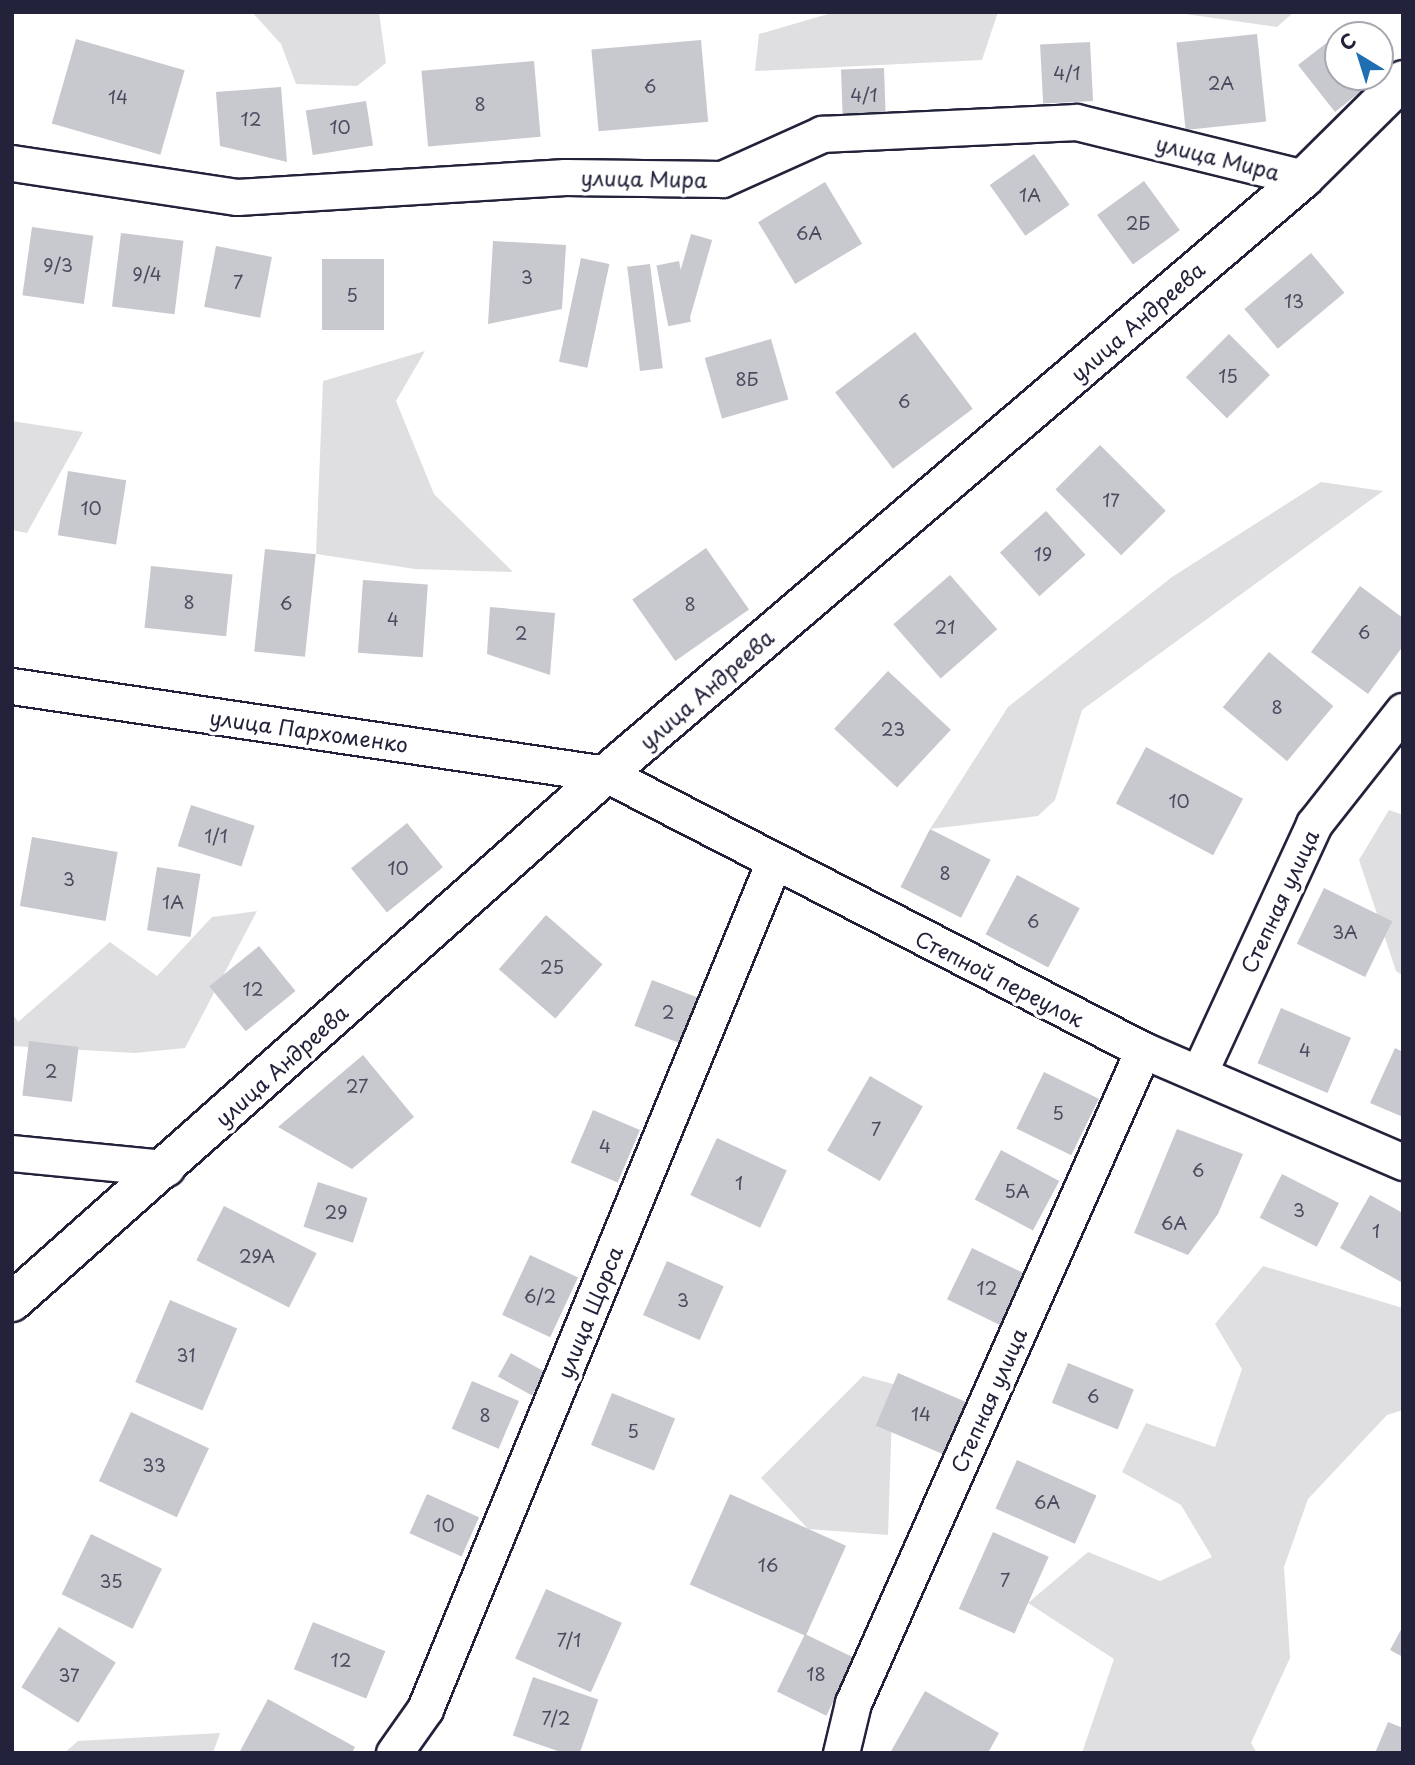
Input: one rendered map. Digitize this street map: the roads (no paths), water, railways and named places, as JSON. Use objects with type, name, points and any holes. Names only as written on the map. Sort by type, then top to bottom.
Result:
[{"type":"main road","name":"улица Андреева","points":[[12,1302],[166,1168],[606,774],[1304,178],[1403,80]]},
{"type":"street","name":"улица Мира","points":[[12,163],[237,197],[565,177],[722,179],[822,134],[1076,122],[1304,178]]},
{"type":"street","name":"улица Пархоменко","points":[[12,686],[606,774]]},
{"type":"street","name":"Степная улица","points":[[1200,1071],[1314,824],[1403,711]]},
{"type":"street","name":"Степной переулок","points":[[606,774],[773,864],[1143,1050],[1200,1071],[1403,1162]]},
{"type":"street","name":"улица Щорса","points":[[394,1753],[425,1709],[773,864]]},
{"type":"street","name":"Степная улица","points":[[841,1753],[853,1703],[1143,1050]]},
{"type":"street","points":[[12,1153],[166,1168]]}]
